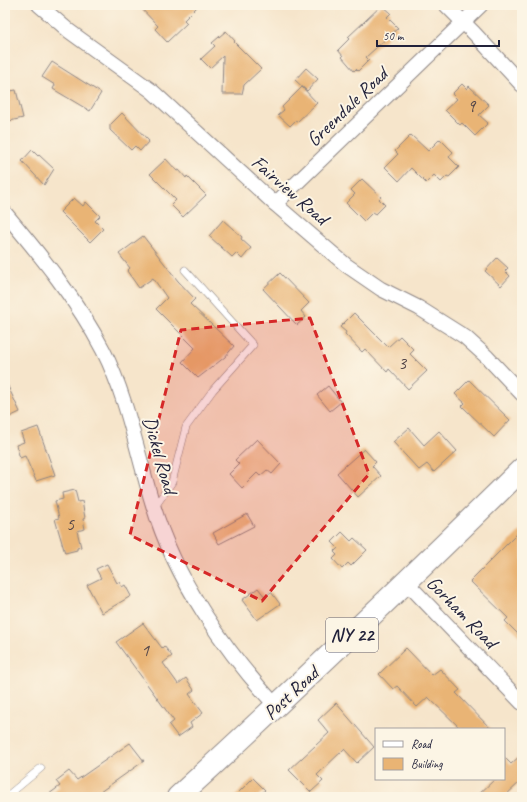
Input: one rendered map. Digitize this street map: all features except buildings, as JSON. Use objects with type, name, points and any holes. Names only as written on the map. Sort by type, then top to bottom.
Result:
[{"type":"main road","name":"Post Road","points":[[178,797],[277,708],[407,583],[522,469]]},
{"type":"street","name":"Fairview Road","points":[[39,5],[69,31],[152,92],[274,204],[351,269],[381,289],[419,308],[465,337],[487,357],[522,394]]},
{"type":"street","points":[[446,5],[522,84]]},
{"type":"street","name":"Greendale Road","points":[[274,204],[481,5]]},
{"type":"street","name":"Dickel Road","points":[[5,213],[63,286],[103,350],[130,422],[154,508],[178,570],[225,644],[277,708]]},
{"type":"street","name":"Gorham Road","points":[[407,583],[522,703]]},
{"type":"lane","points":[[154,508],[172,482],[186,427],[214,390],[253,345],[185,270]]},
{"type":"lane","points":[[6,797],[41,768]]},
{"type":"highlighted area","points":[[310,318],[369,474],[262,601],[130,535],[181,330]]}]
